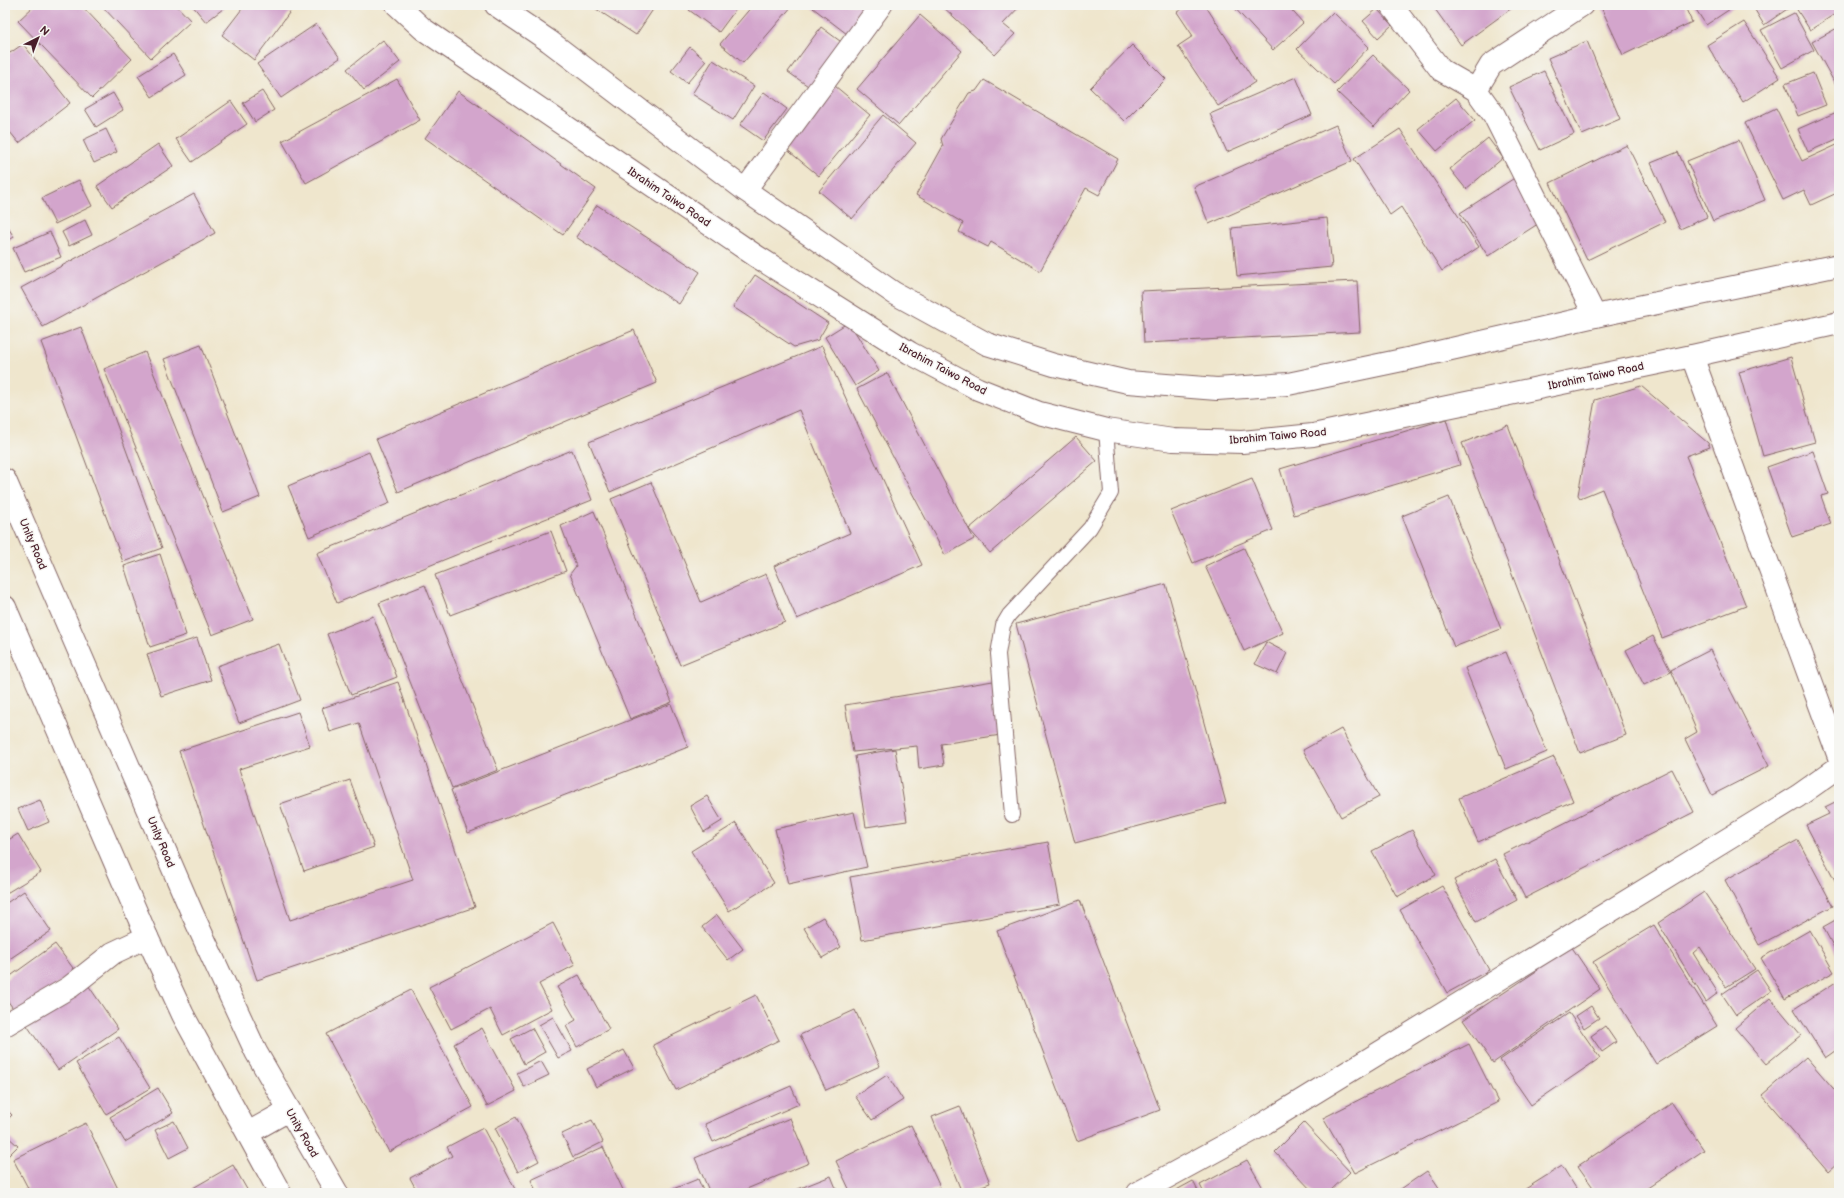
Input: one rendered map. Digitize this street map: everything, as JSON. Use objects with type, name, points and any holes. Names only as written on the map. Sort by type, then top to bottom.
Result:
[{"type":"main road","name":"Ibrahim Taiwo Road","points":[[397,5],[423,29],[750,252],[910,353],[978,389],[1040,413],[1106,430],[1173,440],[1242,442],[1314,435],[1692,356],[1839,322]]},
{"type":"main road","points":[[496,5],[549,41],[745,190],[894,293],[987,344],[1054,365],[1128,382],[1217,390],[1288,384],[1412,358],[1596,316],[1839,265]]},
{"type":"main road","points":[[745,190],[881,5]]},
{"type":"main road","points":[[1392,5],[1441,70],[1476,90],[1494,115],[1596,316]]},
{"type":"main road","points":[[1476,90],[1491,65],[1580,6]]},
{"type":"main road","points":[[1692,356],[1839,758]]},
{"type":"main road","name":"Unity Road","points":[[5,480],[193,915],[256,1052],[337,1193]]},
{"type":"main road","points":[[5,607],[11,638],[183,1015],[280,1193]]},
{"type":"main road","points":[[1138,1193],[1261,1124],[1798,796],[1839,767]]},
{"type":"main road","points":[[5,1025],[70,987],[113,953],[147,937]]},
{"type":"main road","points":[[248,1133],[289,1110]]},
{"type":"lane","points":[[1012,815],[998,654],[1003,625],[1009,615],[1090,528],[1111,493],[1106,430]]},
{"type":"building","points":[[35,5],[81,5],[132,59],[92,98],[18,21]]},
{"type":"building","points":[[101,5],[176,5],[191,21],[151,58]]},
{"type":"building","points":[[192,5],[228,5],[206,22]]},
{"type":"building","points":[[245,5],[295,5],[254,60],[222,35]]},
{"type":"building","points":[[590,5],[656,5],[636,35]]},
{"type":"building","points":[[692,5],[739,5],[719,32],[689,10]]},
{"type":"building","points":[[753,5],[793,5],[743,63],[720,44]]},
{"type":"building","points":[[815,5],[869,5],[847,34],[813,8]]},
{"type":"building","points":[[941,5],[1021,5],[1003,24],[1015,34],[995,55]]},
{"type":"building","points":[[1189,5],[1205,5],[1255,82],[1218,106],[1178,46],[1193,36],[1177,12]]},
{"type":"building","points":[[1232,5],[1287,5],[1303,23],[1273,50]]},
{"type":"building","points":[[1432,5],[1516,5],[1461,45]]},
{"type":"building","points":[[1600,5],[1684,5],[1692,22],[1623,55]]},
{"type":"building","points":[[1693,5],[1736,5],[1706,25]]},
{"type":"building","points":[[1763,5],[1793,5],[1764,25],[1755,10]]},
{"type":"building","points":[[1794,5],[1833,5],[1838,12],[1810,30]]},
{"type":"building","points":[[1377,9],[1392,25],[1378,38],[1363,21]]},
{"type":"building","points":[[1333,12],[1369,47],[1334,84],[1297,49]]},
{"type":"building","points":[[1794,13],[1814,50],[1782,68],[1761,30]]},
{"type":"building","points":[[920,15],[962,51],[899,125],[857,89]]},
{"type":"building","points":[[1744,22],[1780,78],[1743,102],[1707,45]]},
{"type":"building","points":[[316,24],[340,58],[281,98],[257,64]]},
{"type":"building","points":[[821,27],[844,44],[811,88],[788,72]]},
{"type":"building","points":[[1839,27],[1839,91],[1812,42]]},
{"type":"building","points":[[383,40],[400,62],[364,90],[347,69]]},
{"type":"building","points":[[1587,41],[1620,119],[1582,135],[1548,58]]},
{"type":"building","points":[[23,44],[70,103],[19,143],[5,126],[5,47],[10,53]]},
{"type":"building","points":[[1132,45],[1166,79],[1124,121],[1090,88]]},
{"type":"building","points":[[690,47],[706,61],[687,83],[671,71]]},
{"type":"building","points":[[173,54],[186,75],[152,97],[138,76]]},
{"type":"building","points":[[1373,55],[1409,90],[1374,127],[1337,92]]},
{"type":"building","points":[[713,60],[754,86],[733,120],[692,94]]},
{"type":"building","points":[[1544,71],[1574,134],[1540,150],[1509,87]]},
{"type":"building","points":[[1813,73],[1826,105],[1798,116],[1785,84]]},
{"type":"building","points":[[1296,77],[1312,115],[1227,152],[1210,114]]},
{"type":"building","points":[[397,79],[420,120],[306,183],[282,141]]},
{"type":"building","points":[[984,80],[1118,159],[1099,195],[1086,188],[1040,271],[991,242],[988,247],[959,232],[963,223],[916,195],[943,146],[941,139],[969,93],[976,91]]},
{"type":"building","points":[[835,86],[870,115],[819,176],[785,148]]},
{"type":"building","points":[[262,91],[274,110],[255,122],[243,103]]},
{"type":"building","points":[[458,91],[596,189],[563,235],[425,138]]},
{"type":"building","points":[[764,92],[787,109],[763,141],[740,125]]},
{"type":"building","points":[[113,93],[123,110],[96,127],[85,109]]},
{"type":"building","points":[[1456,98],[1475,120],[1437,151],[1418,129]]},
{"type":"building","points":[[231,101],[247,124],[192,162],[176,139]]},
{"type":"building","points":[[1776,108],[1802,161],[1839,144],[1839,192],[1811,205],[1804,190],[1783,200],[1745,123]]},
{"type":"building","points":[[1839,111],[1839,138],[1808,152],[1798,129]]},
{"type":"building","points":[[883,115],[916,143],[852,219],[819,191]]},
{"type":"building","points":[[1336,125],[1352,161],[1209,224],[1194,187]]},
{"type":"building","points":[[106,129],[117,152],[94,163],[83,140]]},
{"type":"building","points":[[1400,129],[1479,247],[1442,271],[1401,207],[1390,215],[1354,159]]},
{"type":"building","points":[[1488,138],[1503,158],[1466,189],[1450,169]]},
{"type":"building","points":[[1739,140],[1765,200],[1713,221],[1687,161]]},
{"type":"building","points":[[158,144],[173,166],[112,207],[97,186]]},
{"type":"building","points":[[1627,145],[1665,222],[1587,260],[1550,183]]},
{"type":"building","points":[[1678,152],[1707,217],[1680,229],[1651,163]]},
{"type":"building","points":[[1516,177],[1544,220],[1488,256],[1460,213]]},
{"type":"building","points":[[79,180],[92,206],[55,224],[42,198]]},
{"type":"building","points":[[194,194],[215,233],[43,327],[21,288]]},
{"type":"building","points":[[597,205],[700,272],[679,304],[576,237]]},
{"type":"building","points":[[1327,218],[1332,267],[1237,276],[1232,228]]},
{"type":"building","points":[[85,220],[92,235],[69,246],[62,232]]},
{"type":"building","points":[[5,223],[14,237],[5,243]]},
{"type":"building","points":[[50,232],[61,257],[24,272],[13,248]]},
{"type":"building","points":[[755,275],[828,323],[818,340],[794,347],[733,307]]},
{"type":"building","points":[[1357,281],[1360,332],[1144,343],[1141,291]]},
{"type":"building","points":[[849,322],[879,371],[855,386],[825,337]]},
{"type":"building","points":[[81,327],[162,548],[123,562],[41,342]]},
{"type":"building","points":[[634,330],[657,383],[398,492],[376,439]]},
{"type":"building","points":[[201,345],[260,497],[223,512],[164,359]]},
{"type":"building","points":[[822,346],[922,565],[797,619],[774,566],[850,533],[799,410],[610,492],[589,442]]},
{"type":"building","points":[[145,352],[253,619],[212,635],[104,369]]},
{"type":"building","points":[[1791,357],[1815,442],[1763,456],[1739,372]]},
{"type":"building","points":[[887,373],[974,539],[945,555],[857,389]]},
{"type":"building","points":[[1641,386],[1708,443],[1710,447],[1686,456],[1746,606],[1662,638],[1602,489],[1580,498],[1578,495],[1595,400]]},
{"type":"building","points":[[1446,419],[1460,465],[1294,515],[1280,469]]},
{"type":"building","points":[[1508,425],[1626,735],[1580,753],[1462,443]]},
{"type":"building","points":[[1076,437],[1097,461],[990,553],[969,529]]},
{"type":"building","points":[[572,450],[592,500],[337,603],[317,553]]},
{"type":"building","points":[[1813,451],[1828,494],[1821,496],[1831,524],[1792,537],[1767,467]]},
{"type":"building","points":[[369,452],[390,503],[309,537],[288,486]]},
{"type":"building","points":[[1252,479],[1273,530],[1193,563],[1171,511]]},
{"type":"building","points":[[651,482],[701,602],[766,574],[785,622],[680,665],[611,499]]},
{"type":"building","points":[[1449,497],[1501,629],[1454,647],[1402,516]]},
{"type":"building","points":[[594,511],[672,702],[630,719],[570,574],[576,566],[561,526]]},
{"type":"building","points":[[551,531],[566,571],[450,615],[435,575]]},
{"type":"building","points":[[1244,548],[1283,633],[1244,651],[1205,566]]},
{"type":"building","points":[[160,554],[186,635],[150,647],[124,566]]},
{"type":"building","points":[[1166,584],[1226,803],[1075,843],[1016,624]]},
{"type":"building","points":[[425,585],[498,770],[452,788],[379,603]]},
{"type":"building","points":[[373,616],[397,677],[351,695],[327,634]]},
{"type":"building","points":[[1653,636],[1671,672],[1644,685],[1626,650]]},
{"type":"building","points":[[197,638],[211,680],[161,696],[147,654]]},
{"type":"building","points":[[1266,642],[1287,653],[1277,674],[1255,664]]},
{"type":"building","points":[[279,644],[300,700],[239,723],[217,666]]},
{"type":"building","points":[[1710,650],[1769,766],[1712,795],[1685,739],[1697,732],[1671,670]]},
{"type":"building","points":[[1506,652],[1547,752],[1506,769],[1465,668]]},
{"type":"building","points":[[993,681],[1001,735],[941,744],[944,765],[919,769],[917,746],[853,752],[845,705]]},
{"type":"building","points":[[398,682],[475,907],[257,980],[179,751],[298,712],[310,746],[239,769],[290,920],[413,880],[359,723],[330,732],[322,708]]},
{"type":"building","points":[[671,704],[688,747],[468,833],[451,790]]},
{"type":"building","points":[[1341,729],[1379,797],[1341,817],[1303,750]]},
{"type":"building","points":[[895,749],[907,821],[866,827],[855,756]]},
{"type":"building","points":[[1554,757],[1573,801],[1478,842],[1459,798]]},
{"type":"building","points":[[1672,769],[1694,812],[1525,898],[1503,854]]},
{"type":"building","points":[[350,780],[374,847],[304,871],[280,804]]},
{"type":"building","points":[[707,796],[722,821],[704,832],[690,806]]},
{"type":"building","points":[[40,800],[49,822],[28,831],[18,809]]},
{"type":"building","points":[[1839,800],[1839,888],[1806,825],[1829,814],[1825,807]]},
{"type":"building","points":[[854,812],[867,867],[788,884],[775,829]]},
{"type":"building","points":[[736,823],[774,883],[729,911],[691,851]]},
{"type":"building","points":[[1412,830],[1436,875],[1397,897],[1372,851]]},
{"type":"building","points":[[18,834],[41,872],[5,894],[5,842]]},
{"type":"building","points":[[1798,840],[1833,906],[1759,945],[1725,880]]},
{"type":"building","points":[[1048,842],[1060,904],[862,940],[850,877]]},
{"type":"building","points":[[1495,859],[1517,900],[1476,922],[1454,880]]},
{"type":"building","points":[[1442,886],[1489,970],[1447,993],[1400,910]]},
{"type":"building","points":[[24,891],[51,931],[5,962],[5,904]]},
{"type":"building","points":[[1704,892],[1755,969],[1726,987],[1700,947],[1693,953],[1718,993],[1706,1002],[1658,923]]},
{"type":"building","points":[[1080,900],[1160,1110],[1077,1141],[997,931]]},
{"type":"building","points":[[717,915],[743,949],[728,960],[702,927]]},
{"type":"building","points":[[823,917],[841,947],[822,958],[804,928]]},
{"type":"building","points":[[1839,918],[1839,957],[1823,927]]},
{"type":"building","points":[[553,923],[575,965],[539,984],[552,1009],[503,1035],[490,1009],[451,1029],[429,987]]},
{"type":"building","points":[[1654,925],[1717,1026],[1656,1064],[1593,962]]},
{"type":"building","points":[[1810,930],[1834,972],[1785,999],[1761,958]]},
{"type":"building","points":[[1567,940],[1600,989],[1493,1063],[1463,1020],[1538,970],[1533,962]]},
{"type":"building","points":[[55,944],[76,972],[17,1014],[5,997],[5,980]]},
{"type":"building","points":[[1757,970],[1771,991],[1736,1015],[1722,994]]},
{"type":"building","points":[[579,975],[609,1029],[577,1047],[566,1026],[576,1020],[557,987]]},
{"type":"building","points":[[86,982],[118,1029],[58,1070],[26,1024]]},
{"type":"building","points":[[1836,982],[1839,987],[1839,1048],[1825,1058],[1794,1009]]},
{"type":"building","points":[[411,990],[473,1107],[389,1152],[326,1034]]},
{"type":"building","points":[[756,995],[779,1040],[676,1090],[653,1045]]},
{"type":"building","points":[[1770,998],[1801,1035],[1766,1064],[1735,1028]]},
{"type":"building","points":[[1591,1006],[1599,1018],[1584,1028],[1576,1016]]},
{"type":"building","points":[[855,1010],[880,1066],[826,1090],[800,1035]]},
{"type":"building","points":[[1569,1013],[1600,1058],[1531,1105],[1500,1060]]},
{"type":"building","points":[[553,1017],[572,1051],[558,1058],[539,1025]]},
{"type":"building","points":[[1605,1026],[1616,1042],[1602,1052],[1591,1036]]},
{"type":"building","points":[[482,1028],[516,1091],[487,1106],[454,1044]]},
{"type":"building","points":[[532,1028],[545,1052],[524,1064],[511,1039]]},
{"type":"building","points":[[119,1037],[150,1088],[106,1114],[76,1063]]},
{"type":"building","points":[[1469,1044],[1498,1102],[1355,1173],[1323,1118]]},
{"type":"building","points":[[624,1050],[634,1068],[596,1087],[587,1069]]},
{"type":"building","points":[[1806,1057],[1839,1095],[1839,1162],[1828,1172],[1762,1095]]},
{"type":"building","points":[[541,1061],[549,1075],[524,1087],[517,1073]]},
{"type":"building","points":[[887,1075],[903,1100],[872,1120],[855,1096]]},
{"type":"building","points":[[791,1086],[799,1104],[713,1142],[705,1124]]},
{"type":"building","points":[[158,1088],[173,1113],[125,1142],[110,1117]]},
{"type":"building","points":[[1672,1103],[1704,1150],[1640,1193],[1597,1193],[1578,1166]]},
{"type":"building","points":[[960,1106],[990,1183],[962,1193],[932,1117]]},
{"type":"building","points":[[5,1108],[12,1115],[5,1122]]},
{"type":"building","points":[[516,1117],[539,1161],[518,1172],[495,1128]]},
{"type":"building","points":[[790,1118],[809,1163],[737,1193],[710,1193],[695,1158]]},
{"type":"building","points":[[592,1120],[603,1142],[573,1157],[562,1134]]},
{"type":"building","points":[[174,1121],[188,1148],[169,1158],[155,1130]]},
{"type":"building","points":[[86,1123],[120,1193],[16,1193],[28,1188],[13,1159]]},
{"type":"building","points":[[1304,1123],[1350,1172],[1328,1193],[1314,1193],[1275,1152]]},
{"type":"building","points":[[911,1125],[940,1187],[927,1193],[851,1193],[836,1161]]},
{"type":"building","points":[[483,1128],[517,1193],[418,1193],[410,1178],[452,1156],[447,1147]]},
{"type":"building","points":[[5,1134],[18,1146],[5,1159]]},
{"type":"building","points":[[603,1147],[623,1190],[616,1193],[537,1193],[531,1180]]},
{"type":"building","points":[[1247,1160],[1266,1193],[1204,1193],[1200,1185]]},
{"type":"building","points":[[233,1165],[249,1193],[196,1193],[193,1188]]},
{"type":"building","points":[[1562,1166],[1579,1193],[1519,1193]]},
{"type":"building","points":[[1427,1171],[1442,1193],[1395,1193]]},
{"type":"building","points":[[831,1176],[838,1193],[788,1193]]},
{"type":"building","points":[[698,1179],[704,1193],[663,1193]]},
{"type":"building","points":[[1193,1181],[1199,1193],[1171,1193]]}]
